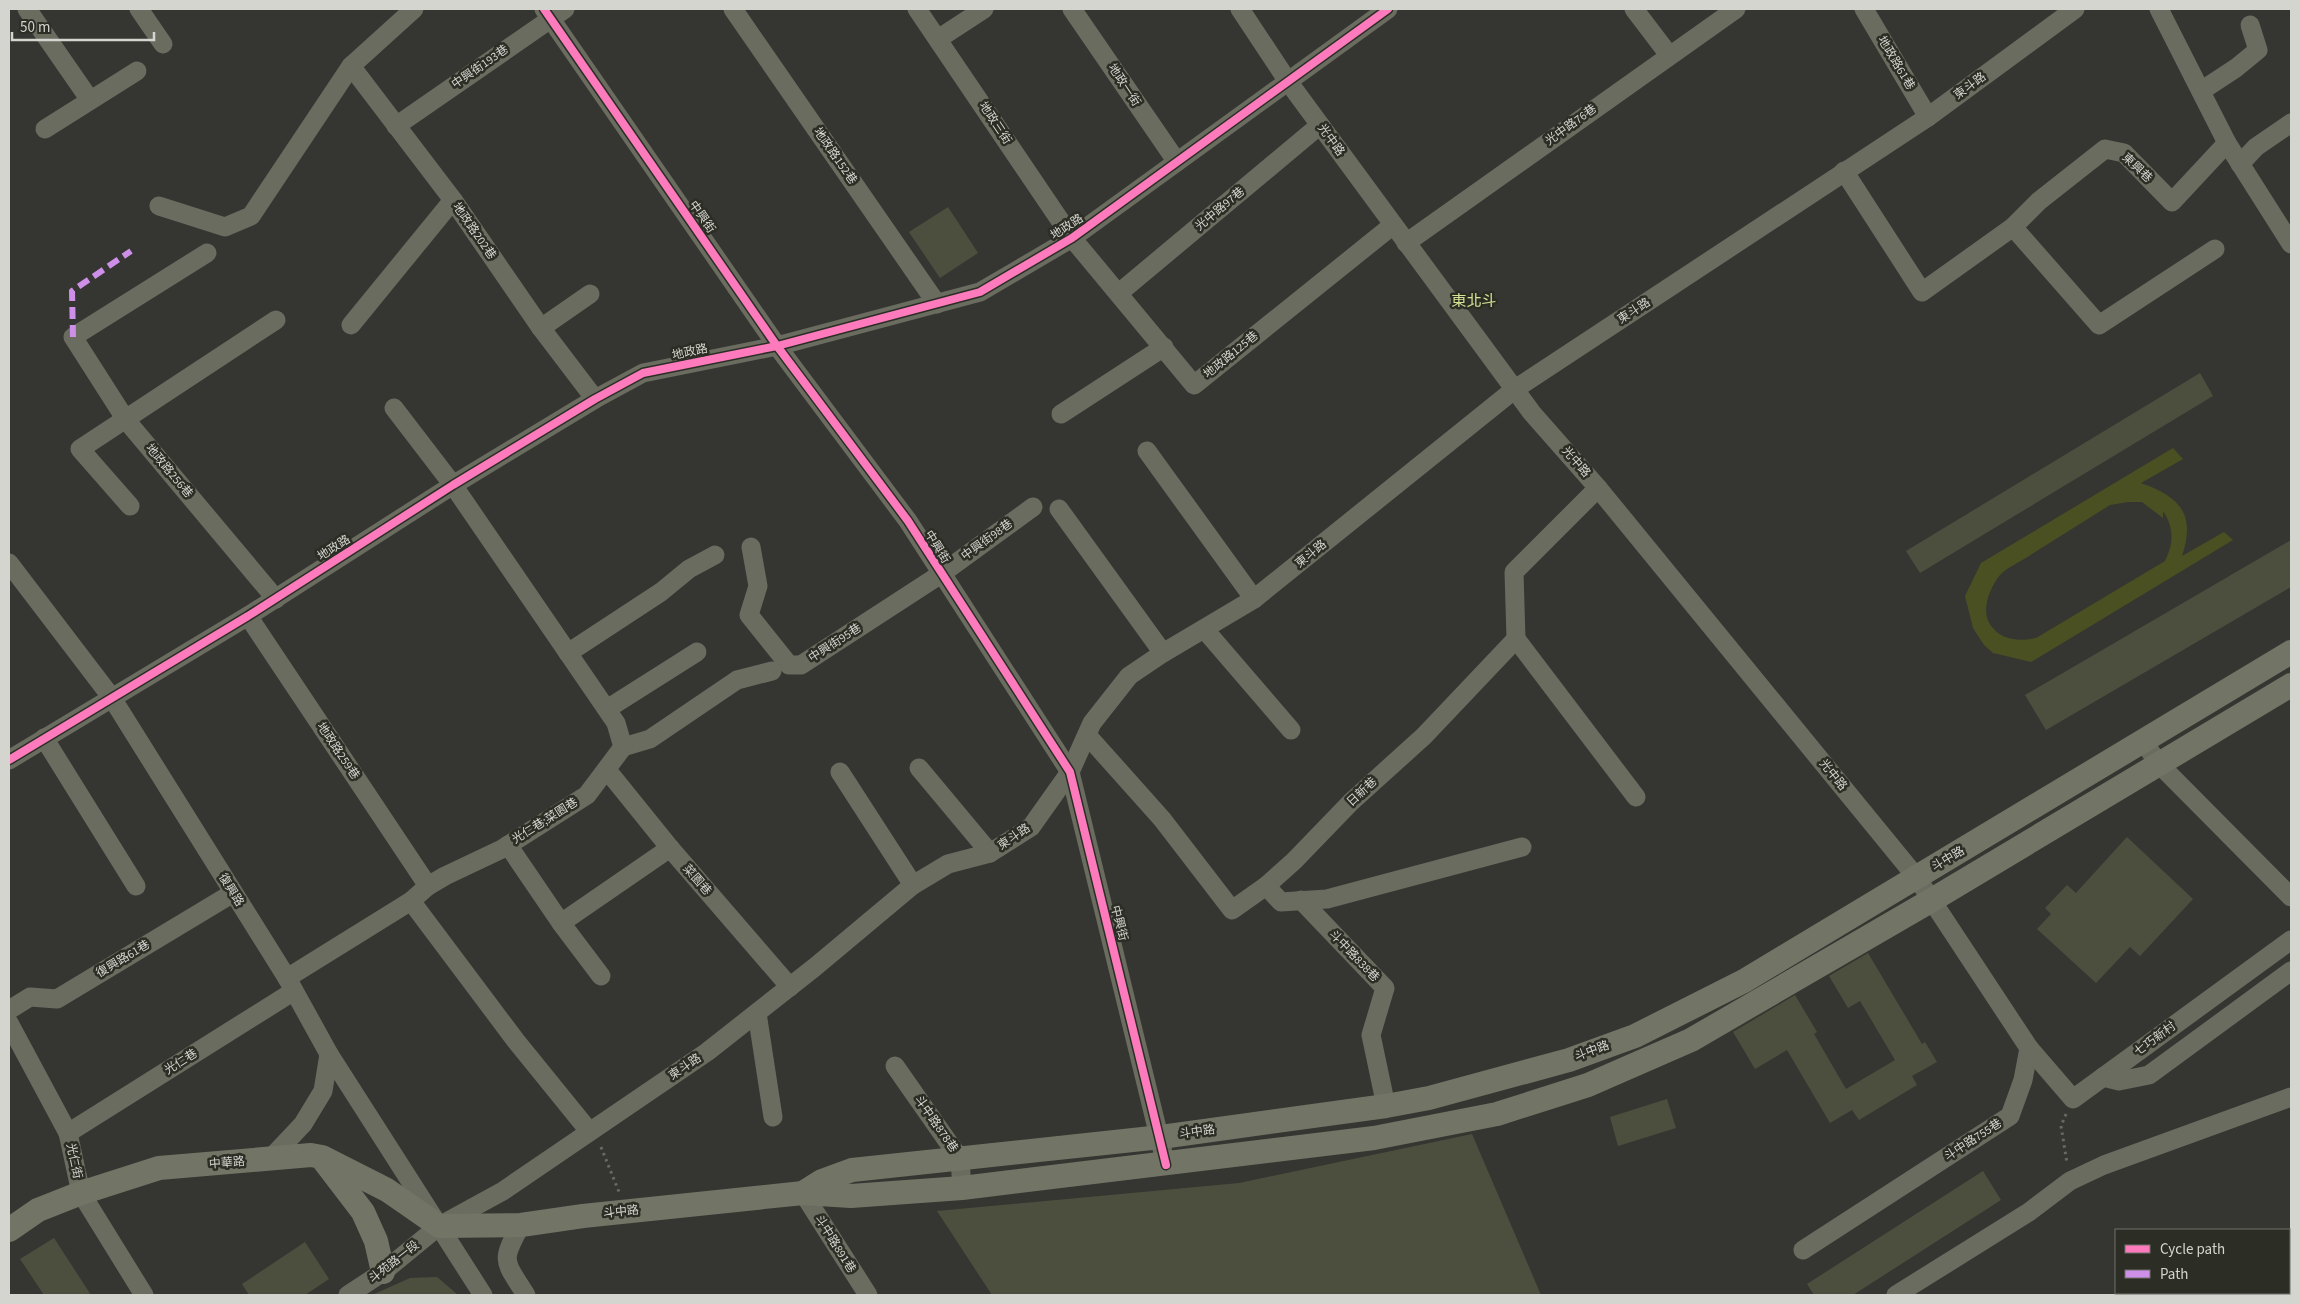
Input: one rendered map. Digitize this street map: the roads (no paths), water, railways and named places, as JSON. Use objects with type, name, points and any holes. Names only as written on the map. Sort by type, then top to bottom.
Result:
[{"type":"main road","name":"斗中路","points":[[803,1193],[822,1181],[852,1170],[1161,1137],[1386,1106],[1429,1098],[1568,1060],[1635,1036],[1744,981],[2291,652]]},
{"type":"main road","name":"斗中路","points":[[439,1226],[521,1225],[626,1211],[803,1193],[851,1196],[962,1188],[1166,1165],[1308,1144],[1374,1138],[1497,1114],[1588,1085],[1691,1040],[1932,900],[2291,685]]},
{"type":"main road","points":[[1744,981],[1757,1002]]},
{"type":"main road","name":"中華路","points":[[9,1230],[38,1210],[81,1193],[159,1168],[310,1156],[322,1157],[387,1190],[439,1226]]},
{"type":"main road","points":[[322,1157],[363,1212],[376,1241],[383,1272]]},
{"type":"street","points":[[27,9],[90,100]]},
{"type":"street","points":[[139,9],[163,44]]},
{"type":"street","points":[[159,206],[225,227],[251,216],[350,66],[414,9]]},
{"type":"street","name":"地政路152巷","points":[[733,9],[937,304]]},
{"type":"street","name":"地政三街","points":[[917,9],[1072,238]]},
{"type":"street","points":[[938,39],[984,9]]},
{"type":"street","name":"地政一街","points":[[1072,9],[1177,162]]},
{"type":"street","name":"光中路","points":[[1240,9],[1287,80],[1532,413],[1598,488],[1917,878],[1932,900]]},
{"type":"street","name":"地政路","points":[[9,760],[276,599],[453,484],[595,399],[643,373],[777,346],[980,292],[1072,238],[1287,80],[1388,9]]},
{"type":"street","points":[[1634,9],[1669,55]]},
{"type":"street","name":"光中路76巷","points":[[1406,243],[1736,9]]},
{"type":"street","name":"地政路61巷","points":[[1864,9],[1928,117]]},
{"type":"street","name":"東斗路","points":[[439,1226],[503,1191],[707,1052],[790,987],[913,885],[948,864],[990,853],[1031,827],[1070,772],[1092,723],[1129,676],[1163,652],[1205,630],[1254,599],[1515,389],[1928,117],[2075,9]]},
{"type":"street","points":[[2159,9],[2228,143],[2291,244]]},
{"type":"street","name":"中興街193巷","points":[[396,126],[553,12]]},
{"type":"street","name":"中興街","points":[[553,12],[777,346],[908,521],[1070,772],[1161,1137],[1166,1165]]},
{"type":"street","points":[[2200,91],[2236,68],[2258,50],[2250,24]]},
{"type":"street","name":"地政路202巷","points":[[350,66],[452,200],[541,328],[595,399]]},
{"type":"street","points":[[45,129],[137,71]]},
{"type":"street","points":[[2240,164],[2256,147],[2291,123]]},
{"type":"street","name":"光中路97巷","points":[[1119,293],[1320,125]]},
{"type":"street","name":"東興巷","points":[[1844,171],[1922,292],[2013,227],[2039,201],[2104,149],[2124,153],[2172,202],[2228,143]]},
{"type":"street","points":[[351,325],[452,200]]},
{"type":"street","name":"地政路125巷","points":[[1072,238],[1194,384],[1393,225]]},
{"type":"street","points":[[2013,227],[2099,325],[2215,249]]},
{"type":"street","name":"地政路256巷","points":[[207,253],[73,337],[126,420],[276,599]]},
{"type":"street","points":[[541,328],[590,294]]},
{"type":"street","points":[[130,506],[80,449],[276,320]]},
{"type":"street","points":[[1061,414],[1164,347]]},
{"type":"street","points":[[394,408],[453,484],[607,709],[616,723],[622,747],[650,740],[737,680],[772,671]]},
{"type":"street","points":[[1147,450],[1254,599]]},
{"type":"street","points":[[1598,488],[1514,572],[1516,639],[1636,797]]},
{"type":"street","name":"中興街98巷","points":[[941,574],[1033,507]]},
{"type":"street","points":[[1059,509],[1163,652]]},
{"type":"street","name":"中興街95巷","points":[[751,547],[758,586],[749,615],[788,665],[801,665],[941,574]]},
{"type":"street","points":[[568,653],[661,592],[689,569],[715,554]]},
{"type":"street","name":"復興路","points":[[9,563],[112,698],[290,985],[329,1054],[483,1295]]},
{"type":"street","name":"地政路259巷","points":[[248,616],[428,886]]},
{"type":"street","points":[[1205,630],[1291,730]]},
{"type":"street","name":"日新巷","points":[[1087,735],[1162,819],[1232,910],[1266,886],[1424,736],[1516,639]]},
{"type":"street","points":[[607,709],[697,652]]},
{"type":"street","points":[[44,738],[136,886]]},
{"type":"street","points":[[2143,741],[2159,764],[2291,897]]},
{"type":"street","name":"光仁巷;菜園巷","points":[[290,985],[412,901],[428,886],[508,845],[587,795],[622,747]]},
{"type":"street","points":[[919,768],[990,853]]},
{"type":"street","name":"菜園巷","points":[[607,770],[670,848],[790,987]]},
{"type":"street","points":[[840,772],[913,885]]},
{"type":"street","points":[[508,845],[561,923],[601,976]]},
{"type":"street","points":[[1266,886],[1281,902],[1327,899],[1522,847]]},
{"type":"street","points":[[561,923],[670,848]]},
{"type":"street","name":"復興路61巷","points":[[9,1010],[30,997],[56,999],[233,893]]},
{"type":"street","name":"斗中路838巷","points":[[1301,900],[1385,988],[1371,1035],[1386,1106]]},
{"type":"street","points":[[1932,900],[2029,1048]]},
{"type":"street","points":[[412,901],[516,1041],[592,1129]]},
{"type":"street","name":"七巧新村","points":[[2029,1048],[2073,1099],[2291,940]]},
{"type":"street","points":[[2103,1077],[2119,1081],[2150,1075],[2291,971]]},
{"type":"street","name":"光仁巷","points":[[68,1133],[290,985]]},
{"type":"street","points":[[756,1013],[773,1117]]},
{"type":"street","name":"光仁街","points":[[9,1023],[68,1133],[81,1193],[144,1295]]},
{"type":"street","name":"斗中路755巷","points":[[1803,1250],[2010,1116],[2023,1080],[2029,1048]]},
{"type":"street","points":[[270,1159],[303,1124],[323,1091],[329,1054]]},
{"type":"street","name":"斗中路878巷","points":[[895,1066],[960,1159],[962,1188]]},
{"type":"street","points":[[1896,1295],[2029,1212],[2070,1181],[2104,1165],[2291,1097]]},
{"type":"street","name":"斗中路891巷","points":[[803,1193],[868,1295]]},
{"type":"street","points":[[521,1225],[506,1252],[506,1264],[526,1295]]},
{"type":"street","name":"斗苑路一段","points":[[348,1295],[383,1272],[439,1226]]},
{"type":"district","name":"東北斗","points":[[1474,301]]}]
